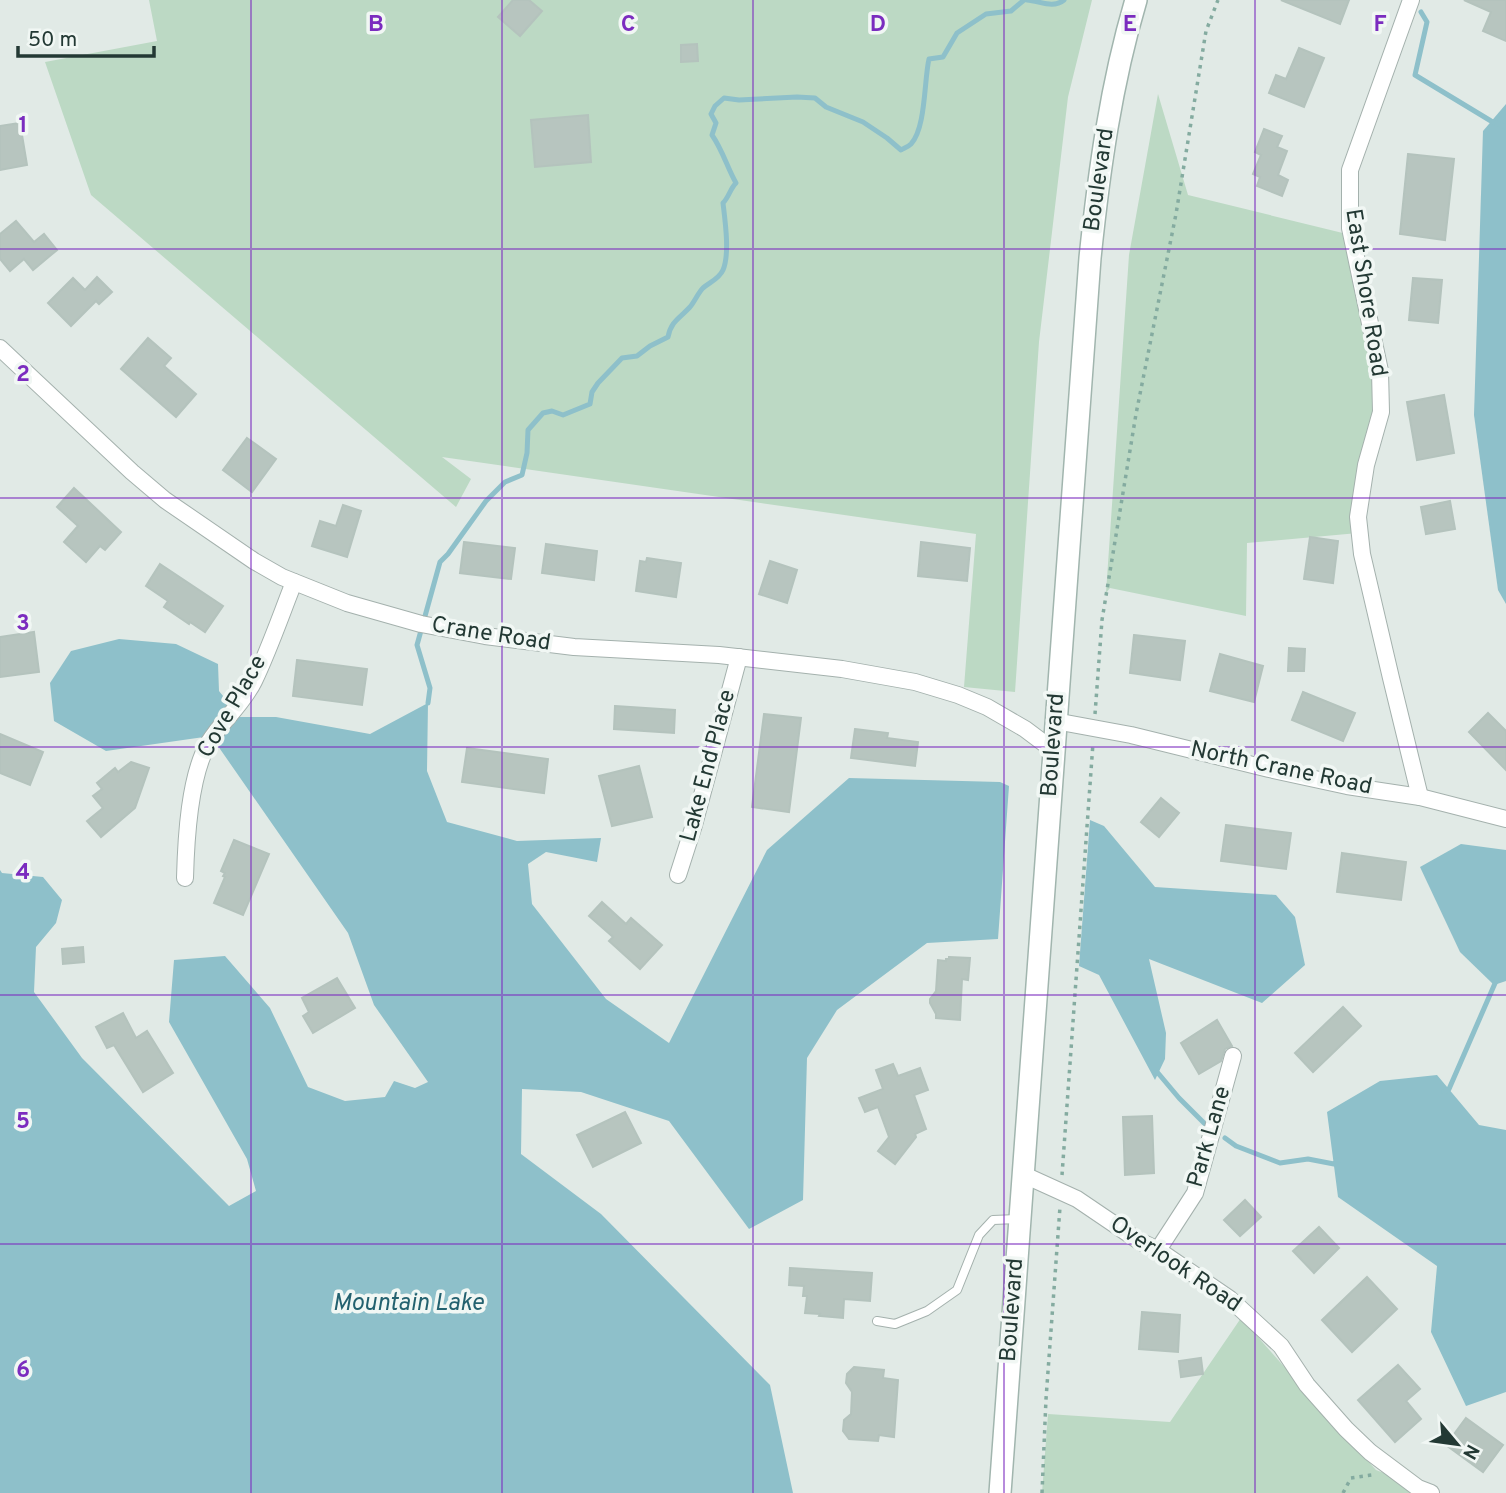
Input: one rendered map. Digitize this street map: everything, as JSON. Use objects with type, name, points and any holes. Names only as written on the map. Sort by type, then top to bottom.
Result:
[{"type":"main road","name":"Boulevard","points":[[1000,1493],[1090,258],[1098,180],[1116,79],[1136,0]]},
{"type":"street","name":"East Shore Road","points":[[1411,0],[1350,170],[1350,229],[1380,371],[1381,412],[1366,465],[1358,517],[1362,554],[1420,797]]},
{"type":"street","name":"Crane Road","points":[[0,348],[165,500],[282,577],[346,603],[428,625],[485,636],[562,646],[739,657],[852,670],[926,685],[986,707],[1025,729],[1053,750]]},
{"type":"street","name":"Cove Place","points":[[185,878],[192,799],[201,761],[210,741],[254,681],[294,582]]},
{"type":"street","name":"Lake End Place","points":[[678,875],[739,657]]},
{"type":"street","name":"North Crane Road","points":[[1055,721],[1131,735],[1347,786],[1420,797],[1506,819]]},
{"type":"street","name":"Park Lane","points":[[1158,1250],[1195,1193],[1233,1056]]},
{"type":"street","name":"Overlook Road","points":[[1022,1174],[1077,1199],[1230,1299],[1281,1346],[1307,1385],[1354,1437],[1418,1488],[1431,1493]]},
{"type":"lane","points":[[877,1321],[895,1324],[927,1311],[957,1290],[979,1235],[993,1220],[1020,1219]]},
{"type":"green space","points":[[149,0],[1092,0],[1068,97],[1039,342],[1015,692],[964,687],[976,534],[442,457],[471,479],[456,507],[91,195],[45,62],[157,41]]},
{"type":"green space","points":[[1158,94],[1188,195],[1355,236],[1379,392],[1358,533],[1247,543],[1246,616],[1110,588],[1106,593],[1129,255]]},
{"type":"green space","points":[[1241,1318],[1376,1470],[1436,1493],[1042,1493],[1048,1414],[1170,1422]]},
{"type":"water","points":[[1506,104],[1506,604],[1498,590],[1474,415],[1483,131]]},
{"type":"water","name":"Mountain Lake","points":[[119,639],[176,644],[218,664],[219,691],[240,717],[276,717],[370,734],[428,703],[427,771],[447,822],[517,841],[601,838],[597,862],[546,852],[528,864],[532,904],[606,999],[669,1043],[767,850],[849,778],[1000,782],[1009,786],[998,939],[927,943],[837,1010],[807,1058],[803,1200],[749,1229],[669,1121],[581,1092],[522,1089],[521,1154],[601,1214],[770,1385],[793,1493],[0,1493],[0,870],[2,873],[43,877],[62,900],[56,923],[36,947],[34,992],[82,1058],[229,1206],[256,1191],[247,1159],[169,1022],[174,960],[225,956],[270,1008],[308,1087],[345,1101],[385,1097],[394,1081],[415,1088],[428,1082],[374,1005],[348,933],[211,736],[106,751],[54,721],[50,683],[71,651]]},
{"type":"water","points":[[1090,820],[1104,826],[1155,887],[1276,895],[1295,917],[1305,965],[1262,1003],[1149,959],[1166,1033],[1165,1059],[1155,1080],[1099,975],[1079,966]]},
{"type":"water","points":[[1461,844],[1506,850],[1506,981],[1494,985],[1460,952],[1420,867]]},
{"type":"water","points":[[1437,1075],[1479,1125],[1506,1130],[1506,1392],[1466,1406],[1431,1332],[1437,1266],[1338,1197],[1327,1112],[1380,1081]]},
{"type":"building","points":[[513,0],[529,0],[542,11],[520,36],[498,17]]},
{"type":"building","points":[[1281,0],[1349,0],[1340,24]]},
{"type":"building","points":[[1464,0],[1506,0],[1506,41],[1483,31],[1491,12]]},
{"type":"building","points":[[697,44],[698,61],[681,62],[681,45]]},
{"type":"building","points":[[1299,48],[1324,58],[1304,107],[1269,93],[1276,75],[1286,79]]},
{"type":"building","points":[[588,115],[591,162],[535,167],[531,120]]},
{"type":"building","points":[[20,123],[27,165],[0,170],[0,126]]},
{"type":"building","points":[[1264,129],[1282,136],[1277,147],[1287,151],[1278,175],[1288,180],[1282,196],[1257,186],[1260,177],[1253,174],[1261,155],[1255,152]]},
{"type":"building","points":[[1408,154],[1454,159],[1445,240],[1400,234]]},
{"type":"building","points":[[16,221],[34,242],[44,234],[57,250],[33,270],[24,259],[10,271],[0,259],[0,234]]},
{"type":"building","points":[[97,277],[112,292],[99,304],[96,301],[71,326],[48,303],[73,278],[85,290]]},
{"type":"building","points":[[1413,278],[1442,280],[1438,323],[1409,320]]},
{"type":"building","points":[[148,338],[171,358],[164,366],[196,394],[176,417],[121,369]]},
{"type":"building","points":[[1444,395],[1454,453],[1417,460],[1407,402]]},
{"type":"building","points":[[247,438],[276,459],[252,492],[223,470]]},
{"type":"building","points":[[74,488],[121,532],[105,550],[100,546],[86,562],[64,542],[78,526],[57,507]]},
{"type":"building","points":[[1450,501],[1455,529],[1426,534],[1421,507]]},
{"type":"building","points":[[343,505],[361,511],[347,557],[312,546],[320,521],[336,526]]},
{"type":"building","points":[[1310,537],[1338,541],[1333,583],[1304,579]]},
{"type":"building","points":[[464,542],[515,548],[511,579],[460,573]]},
{"type":"building","points":[[921,542],[970,548],[967,581],[918,576]]},
{"type":"building","points":[[546,544],[597,551],[594,580],[542,573]]},
{"type":"building","points":[[647,558],[681,563],[676,597],[636,591],[640,561],[646,562]]},
{"type":"building","points":[[770,561],[797,570],[787,603],[759,594]]},
{"type":"building","points":[[160,564],[223,606],[205,632],[164,607],[168,601],[146,586]]},
{"type":"building","points":[[34,632],[39,672],[0,677],[0,637]]},
{"type":"building","points":[[1134,635],[1185,641],[1180,680],[1130,673]]},
{"type":"building","points":[[1289,648],[1305,649],[1304,671],[1288,671]]},
{"type":"building","points":[[1220,654],[1263,666],[1254,702],[1210,691]]},
{"type":"building","points":[[297,660],[367,669],[362,705],[293,696]]},
{"type":"building","points":[[1303,692],[1355,713],[1343,741],[1292,720]]},
{"type":"building","points":[[615,706],[675,710],[674,733],[614,729]]},
{"type":"building","points":[[1488,713],[1506,731],[1506,770],[1469,732]]},
{"type":"building","points":[[764,714],[801,718],[789,812],[752,807]]},
{"type":"building","points":[[855,729],[888,733],[887,738],[918,742],[915,766],[851,758]]},
{"type":"building","points":[[0,734],[43,752],[30,785],[0,773]]},
{"type":"building","points":[[467,748],[548,759],[544,793],[462,782]]},
{"type":"building","points":[[131,762],[149,768],[135,808],[101,837],[87,821],[103,808],[93,796],[102,789],[97,783],[115,768],[118,772]]},
{"type":"building","points":[[639,766],[652,817],[612,826],[599,776]]},
{"type":"building","points":[[1161,798],[1179,813],[1159,837],[1141,822]]},
{"type":"building","points":[[1226,825],[1291,833],[1286,869],[1221,861]]},
{"type":"building","points":[[234,840],[269,854],[243,915],[214,903],[225,877],[225,873],[221,871]]},
{"type":"building","points":[[1342,853],[1406,862],[1401,900],[1337,892]]},
{"type":"building","points":[[602,902],[626,924],[631,918],[662,945],[640,969],[609,941],[613,937],[589,916]]},
{"type":"building","points":[[83,947],[84,962],[63,964],[62,949]]},
{"type":"building","points":[[949,957],[970,958],[968,980],[962,979],[960,1020],[936,1018],[930,1003],[936,991],[938,960],[946,961]]},
{"type":"building","points":[[337,978],[355,1008],[313,1033],[303,1016],[309,1012],[302,998]]},
{"type":"building","points":[[1343,1007],[1361,1026],[1313,1072],[1295,1053]]},
{"type":"building","points":[[123,1013],[136,1038],[147,1031],[173,1073],[143,1092],[114,1045],[107,1048],[96,1027]]},
{"type":"building","points":[[1217,1020],[1232,1046],[1225,1049],[1221,1061],[1199,1074],[1181,1043]]},
{"type":"building","points":[[893,1064],[898,1076],[920,1068],[928,1090],[914,1095],[926,1129],[915,1134],[916,1137],[895,1164],[878,1151],[889,1137],[878,1107],[865,1112],[859,1098],[883,1089],[876,1070]]},
{"type":"building","points":[[625,1112],[641,1143],[593,1167],[577,1135]]},
{"type":"building","points":[[1152,1116],[1154,1173],[1125,1175],[1123,1117]]},
{"type":"building","points":[[1245,1200],[1261,1217],[1240,1236],[1224,1220]]},
{"type":"building","points":[[1319,1227],[1339,1248],[1314,1273],[1293,1251]]},
{"type":"building","points":[[790,1268],[872,1273],[870,1301],[844,1299],[843,1318],[805,1313],[807,1296],[803,1296],[804,1286],[789,1285]]},
{"type":"building","points":[[1367,1277],[1397,1309],[1352,1352],[1322,1320]]},
{"type":"building","points":[[1142,1312],[1180,1315],[1178,1352],[1139,1349]]},
{"type":"building","points":[[1201,1358],[1203,1374],[1181,1377],[1179,1361]]},
{"type":"building","points":[[1398,1365],[1420,1389],[1406,1401],[1421,1419],[1395,1442],[1358,1400]]},
{"type":"building","points":[[854,1367],[884,1370],[883,1378],[898,1380],[894,1437],[879,1435],[878,1441],[849,1439],[843,1431],[844,1420],[851,1414],[852,1392],[846,1383],[847,1374]]},
{"type":"building","points":[[1466,1418],[1503,1445],[1483,1472],[1446,1445]]},
{"type":"waterway","points":[[428,703],[430,688],[417,645],[440,562],[486,501],[505,482],[522,475],[528,430],[543,413],[552,411],[563,415],[590,404],[592,392],[598,383],[622,358],[637,356],[668,337],[674,323],[690,307],[703,288],[723,270],[727,246],[723,203],[736,183],[712,135],[716,123],[711,114],[715,106],[724,98],[815,98],[826,107],[863,122],[901,150],[916,137],[924,103],[929,59],[943,57],[957,33],[986,14],[1011,11],[1024,0]]},
{"type":"waterway","points":[[1027,0],[1051,4],[1064,0]]},
{"type":"waterway","points":[[1421,12],[1427,22],[1415,75],[1491,121],[1506,127]]},
{"type":"waterway","points":[[1444,1092],[1449,1089],[1496,981]]},
{"type":"waterway","points":[[1158,1073],[1207,1126]]},
{"type":"waterway","points":[[1225,1138],[1236,1146],[1280,1163],[1308,1159],[1334,1164],[1339,1160]]}]
